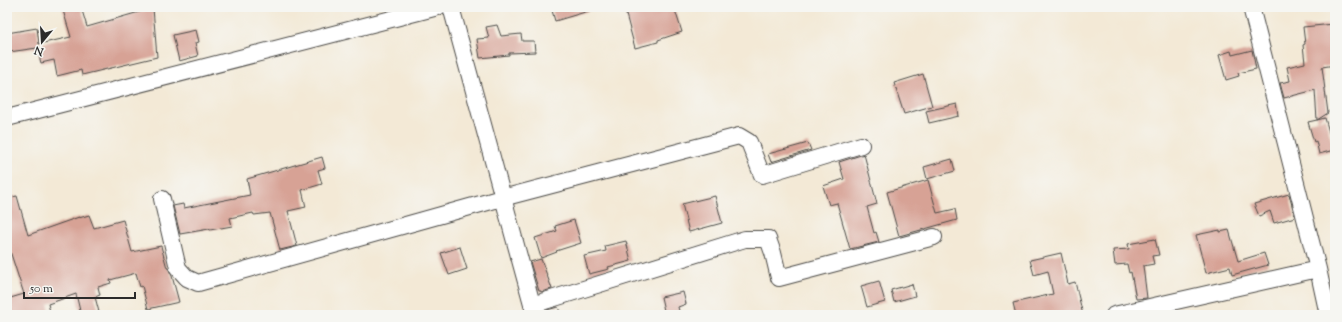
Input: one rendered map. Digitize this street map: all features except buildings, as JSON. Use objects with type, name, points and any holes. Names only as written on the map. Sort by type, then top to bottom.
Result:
[{"type":"street","points":[[7,118],[438,7]]},
{"type":"street","points":[[451,7],[533,310],[745,239],[768,239],[779,278],[934,238]]},
{"type":"street","points":[[1251,7],[1318,269],[1328,315]]},
{"type":"street","points":[[162,199],[178,268],[186,278],[198,283],[502,198],[739,136],[749,142],[762,176],[861,145]]},
{"type":"street","points":[[1114,315],[1318,269]]}]
